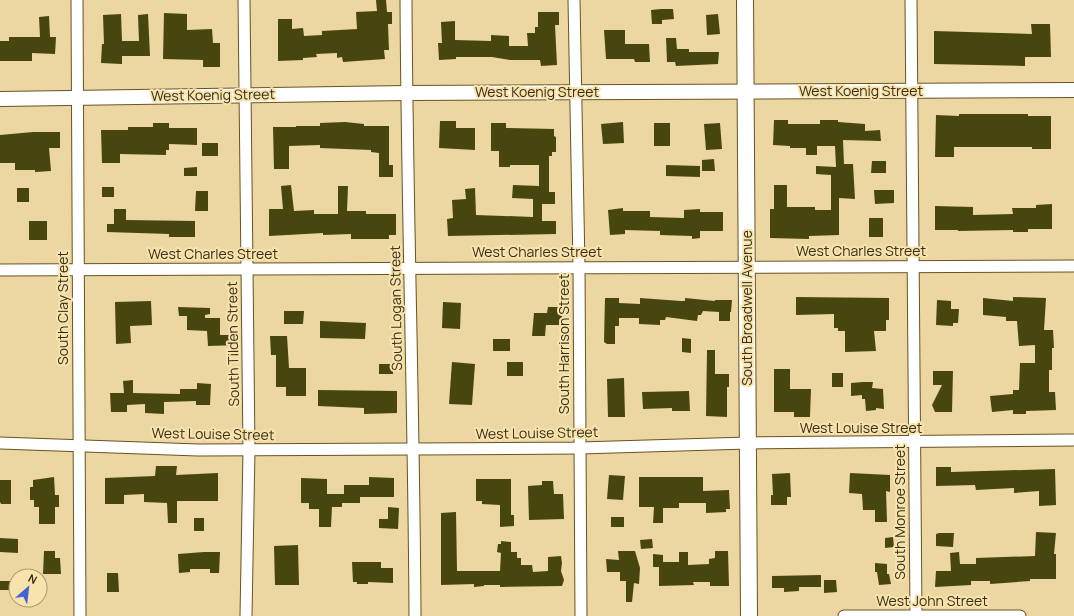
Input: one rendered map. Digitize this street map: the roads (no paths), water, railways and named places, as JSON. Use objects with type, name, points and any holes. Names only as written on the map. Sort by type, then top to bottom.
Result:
[{"type":"main road","name":"South Broadwell Avenue","points":[[745,0],[749,616]]},
{"type":"street","name":"South Clay Street","points":[[77,0],[80,616]]},
{"type":"street","name":"South Tilden Street","points":[[244,0],[249,450],[246,616]]},
{"type":"street","name":"South Logan Street","points":[[406,0],[409,268],[414,449],[415,616]]},
{"type":"street","name":"South Harrison Street","points":[[574,0],[579,267],[581,616]]},
{"type":"street","name":"South Monroe Street","points":[[911,0],[916,616]]},
{"type":"street","name":"West Koenig Street","points":[[0,99],[407,93],[1074,90]]},
{"type":"street","name":"West Charles Street","points":[[0,270],[747,266],[1074,266]]},
{"type":"street","name":"West Louise Street","points":[[0,443],[249,450],[580,448],[748,444],[1074,440]]},
{"type":"street","name":"West John Street","points":[[844,616],[1020,616]]}]
